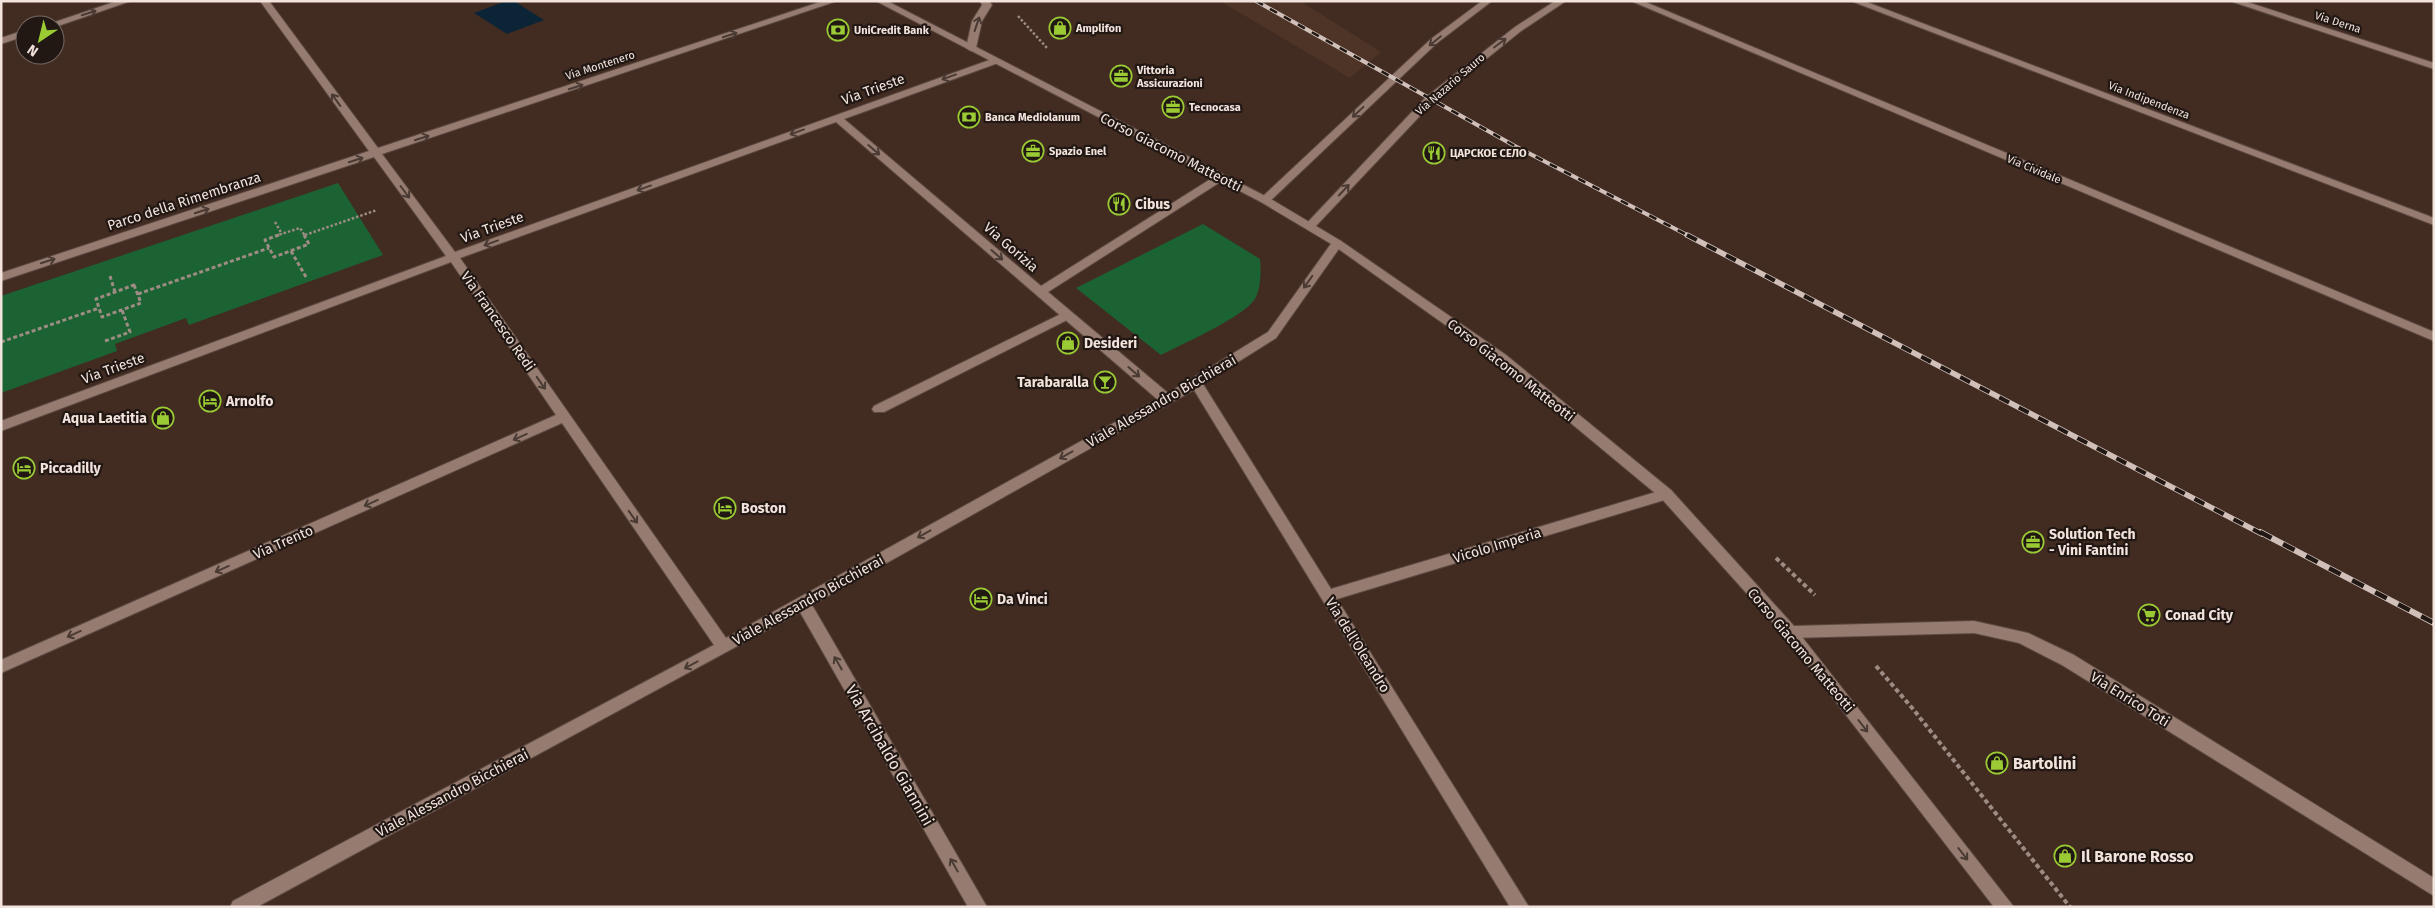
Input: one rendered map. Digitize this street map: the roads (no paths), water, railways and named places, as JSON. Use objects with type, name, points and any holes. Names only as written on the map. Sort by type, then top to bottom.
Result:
[{"type":"street","points":[[65,21],[126,1]]},
{"type":"street","name":"Via Francesco Redi","points":[[264,1],[453,257],[724,647]]},
{"type":"street","name":"Via Montenero","points":[[376,153],[833,1]]},
{"type":"street","name":"Corso Giacomo Matteotti","points":[[880,1],[1265,200],[1337,243],[1501,358],[1666,494],[1790,632],[2005,907]]},
{"type":"street","points":[[971,48],[977,21],[987,5],[984,1]]},
{"type":"street","points":[[1265,200],[1427,47],[1488,1]]},
{"type":"street","name":"Via Nazario Sauro","points":[[1310,226],[1430,99],[1518,29],[1562,1]]},
{"type":"street","name":"Via Cividale","points":[[1635,1],[2434,337]]},
{"type":"street","name":"Via Indipendenza","points":[[1855,1],[2434,222]]},
{"type":"street","name":"Via Derna","points":[[2234,1],[2434,66]]},
{"type":"street","points":[[1,41],[15,36]]},
{"type":"street","name":"Via Trieste","points":[[1,426],[453,257],[996,61]]},
{"type":"street","name":"Via Gorizia","points":[[837,118],[1166,400]]},
{"type":"street","name":"Parco della Rimembranza","points":[[1,276],[376,153]]},
{"type":"street","points":[[1040,292],[1221,177]]},
{"type":"street","name":"Viale Alessandro Bicchierai","points":[[239,907],[724,647],[1196,384],[1272,335],[1337,243]]},
{"type":"street","points":[[879,409],[1067,315]]},
{"type":"street","name":"Via dell'Oleandro","points":[[1196,384],[1520,907]]},
{"type":"street","name":"Via Trento","points":[[1,667],[564,417]]},
{"type":"street","name":"Vicolo Imperia","points":[[1328,596],[1666,494]]},
{"type":"street","name":"Via Arcibaldo Giannini","points":[[802,603],[978,907]]},
{"type":"street","name":"Via Enrico Toti","points":[[1790,632],[1974,627],[2022,637],[2068,660],[2434,888]]},
{"type":"water","points":[[506,1],[514,1],[544,20],[507,34],[474,13]]},
{"type":"railway","points":[[1256,1],[1513,145],[1689,236]]},
{"type":"railway","points":[[1687,235],[2262,534]]},
{"type":"railway","points":[[2260,532],[2434,623]]},
{"type":"place","name":"Amplifon","points":[[1060,28]]},
{"type":"place","name":"UniCredit Bank","points":[[838,30]]},
{"type":"place","name":"Vittoria Assicurazioni","points":[[1121,76]]},
{"type":"place","name":"Tecnocasa","points":[[1173,107]]},
{"type":"place","name":"Banca Mediolanum","points":[[969,117]]},
{"type":"place","name":"Spazio Enel","points":[[1033,151]]},
{"type":"place","name":"ЦАРСКОЕ СЕЛО","points":[[1434,153]]},
{"type":"place","name":"Cibus","points":[[1119,204]]},
{"type":"place","name":"Desideri","points":[[1068,343]]},
{"type":"place","name":"Tarabaralla","points":[[1105,382]]},
{"type":"place","name":"Arnolfo","points":[[210,401]]},
{"type":"place","name":"Aqua Laetitia","points":[[163,418]]},
{"type":"place","name":"Piccadilly","points":[[24,468]]},
{"type":"place","name":"Boston","points":[[725,508]]},
{"type":"place","name":"Solution Tech - Vini Fantini","points":[[2033,542]]},
{"type":"place","name":"Da Vinci","points":[[981,599]]},
{"type":"place","name":"Conad City","points":[[2149,615]]},
{"type":"place","name":"Bartolini","points":[[1997,763]]},
{"type":"place","name":"Il Barone Rosso","points":[[2065,856]]}]
